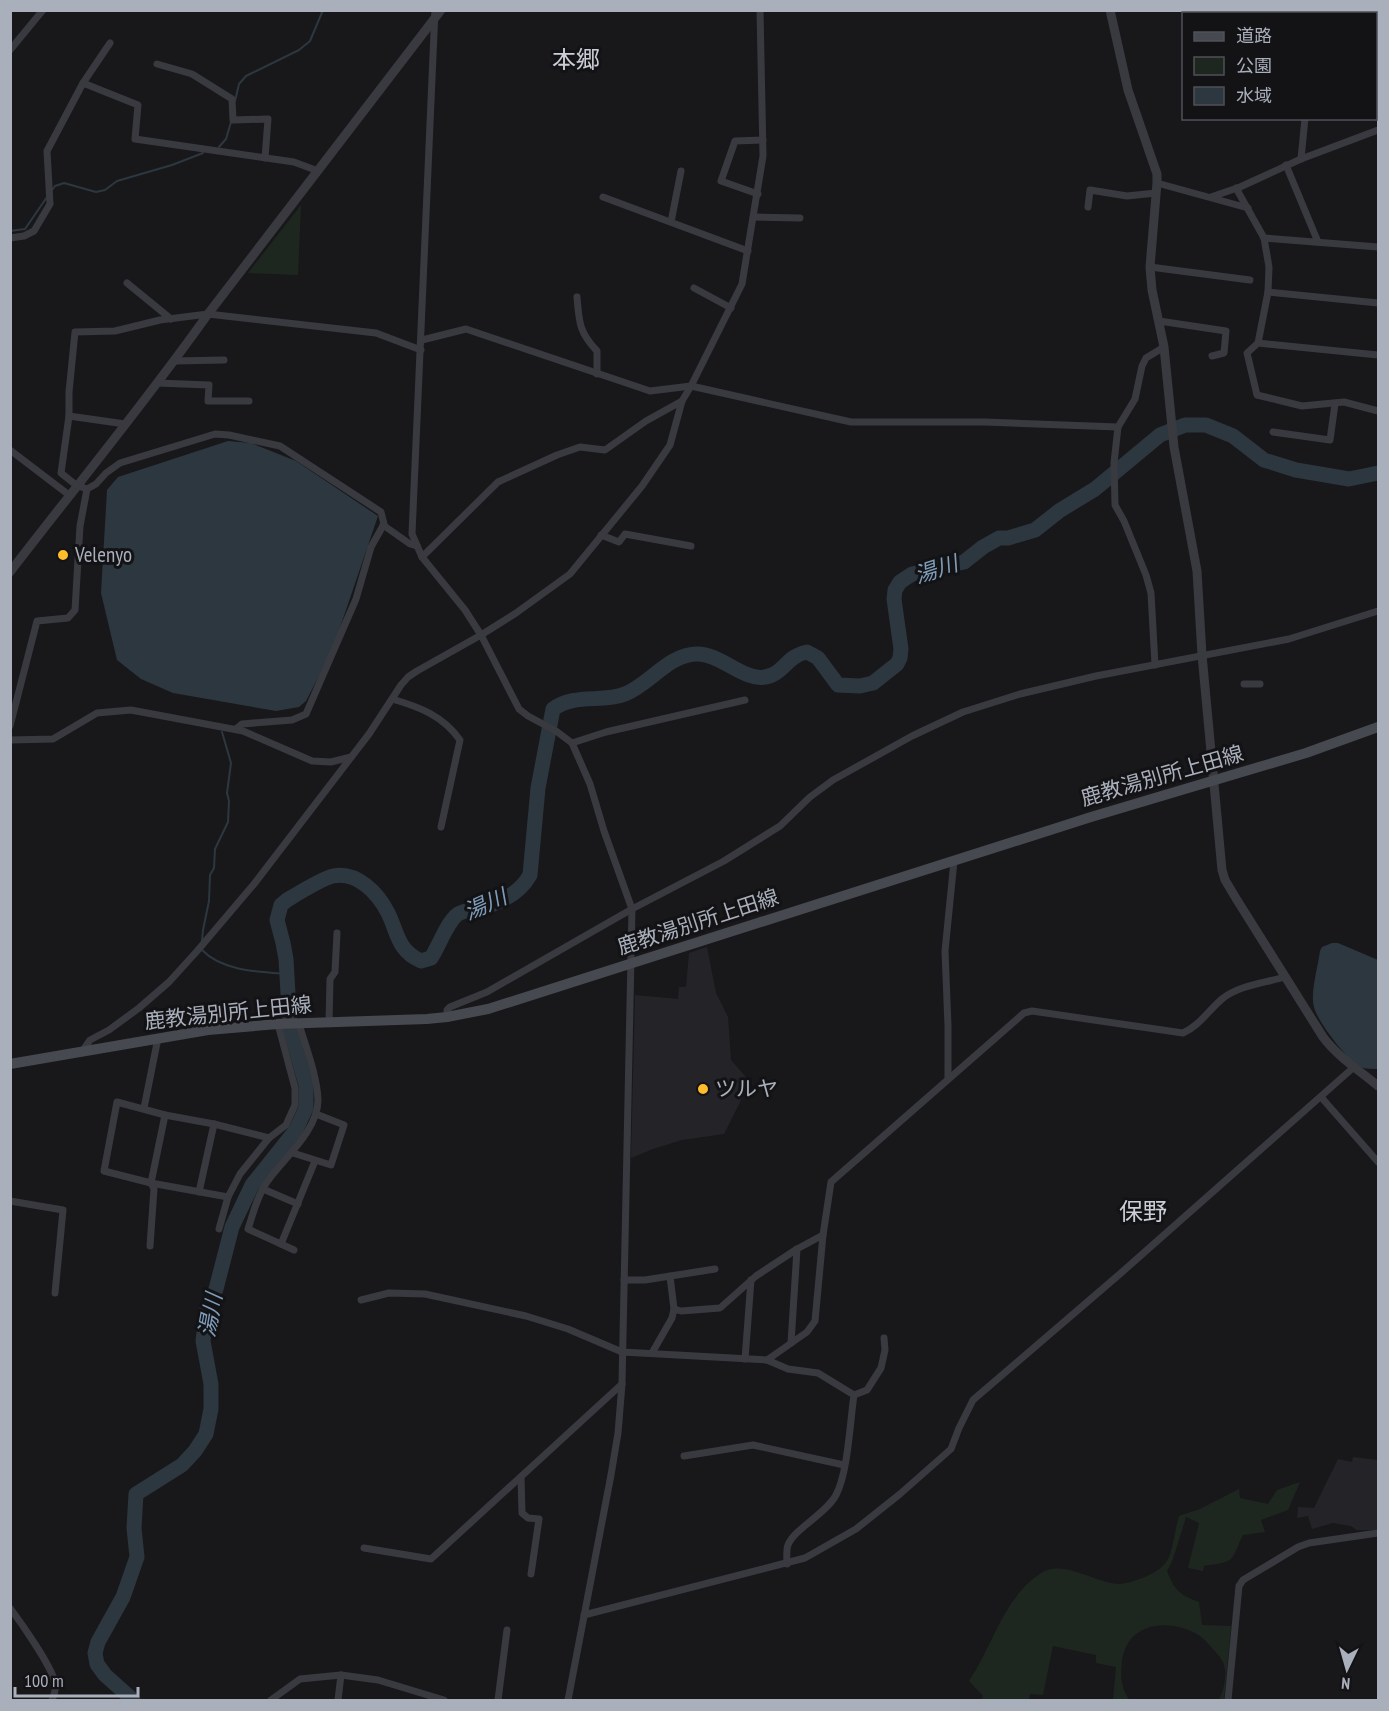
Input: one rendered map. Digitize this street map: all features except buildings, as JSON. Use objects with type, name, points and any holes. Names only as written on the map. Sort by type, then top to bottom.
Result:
[{"type":"main road","name":"鹿教湯別所上田線","points":[[10,1064],[208,1030],[280,1024],[375,1022],[447,1017],[488,1009],[1091,817],[1306,753],[1378,727]]},
{"type":"street","points":[[10,50],[43,10]]},
{"type":"street","points":[[10,572],[175,361],[208,314],[441,10]]},
{"type":"street","points":[[82,1052],[90,1040],[109,1030],[139,1008],[169,982],[198,950],[254,884],[369,734],[401,685],[417,671],[516,613],[570,574],[642,486],[670,445],[682,401],[742,284],[763,156],[760,10]]},
{"type":"street","points":[[1110,10],[1128,90],[1155,166],[1157,188],[1150,267],[1152,290],[1164,347],[1174,447],[1197,571],[1220,860],[1225,880],[1331,1046],[1378,1085]]},
{"type":"street","points":[[435,15],[412,534],[422,557],[458,600],[481,635],[519,709],[528,717],[556,731],[572,743],[590,784],[603,831],[632,909],[622,1384],[618,1433],[611,1475],[568,1701]]},
{"type":"street","points":[[10,238],[24,237],[34,231],[50,204],[47,151],[83,82],[110,43]]},
{"type":"street","points":[[157,64],[192,74],[232,99],[233,120],[268,119],[265,158]]},
{"type":"street","points":[[83,82],[138,105],[135,139],[294,162],[318,171]]},
{"type":"street","points":[[1301,159],[1305,120]]},
{"type":"street","points":[[1211,197],[1378,130]]},
{"type":"street","points":[[758,194],[721,181],[735,141],[764,140]]},
{"type":"street","points":[[1286,165],[1318,242]]},
{"type":"street","points":[[671,222],[681,171]]},
{"type":"street","points":[[1088,207],[1090,190],[1127,196],[1157,188],[1211,197],[1248,208]]},
{"type":"street","points":[[1236,188],[1264,238],[1269,267],[1268,292],[1258,343],[1247,353],[1257,395],[1302,406],[1344,402],[1378,411]]},
{"type":"street","points":[[603,197],[748,251]]},
{"type":"street","points":[[754,217],[800,218]]},
{"type":"street","points":[[1264,238],[1378,247]]},
{"type":"street","points":[[1150,267],[1250,280]]},
{"type":"street","points":[[127,283],[171,319]]},
{"type":"street","points":[[694,288],[731,308]]},
{"type":"street","points":[[1268,292],[1378,303]]},
{"type":"street","points":[[577,297],[580,324],[586,339],[597,351],[597,374]]},
{"type":"street","points":[[236,729],[242,724],[292,720],[306,714],[352,610],[371,547],[383,525],[381,512],[280,446],[229,435],[215,434],[120,463],[87,489],[76,485],[61,472],[69,416],[75,332],[115,331],[160,320],[208,314],[376,333],[421,350]]},
{"type":"street","points":[[1159,321],[1226,331],[1224,353],[1212,356]]},
{"type":"street","points":[[422,340],[465,329],[650,391],[691,386],[851,422],[985,422],[1118,427]]},
{"type":"street","points":[[1258,343],[1378,355]]},
{"type":"street","points":[[1155,666],[1151,593],[1124,521],[1114,505],[1113,481],[1118,427],[1135,399],[1146,358],[1164,347]]},
{"type":"street","points":[[175,361],[224,360]]},
{"type":"street","points":[[157,383],[208,385],[208,401],[249,401]]},
{"type":"street","points":[[422,557],[498,482],[580,447],[605,450],[646,421],[682,401]]},
{"type":"street","points":[[1273,432],[1330,440],[1335,404]]},
{"type":"street","points":[[69,416],[125,423]]},
{"type":"street","points":[[10,450],[69,495]]},
{"type":"street","points":[[10,726],[37,621],[68,618],[75,610],[80,526],[87,489]]},
{"type":"street","points":[[383,525],[410,544],[417,546]]},
{"type":"street","points":[[601,535],[619,542],[625,534],[691,546]]},
{"type":"street","points":[[447,1017],[447,1010],[450,1007],[487,992],[764,837],[780,826],[819,789],[833,780],[912,736],[963,712],[1020,694],[1096,676],[1289,639],[1378,611]]},
{"type":"street","points":[[1244,684],[1260,684]]},
{"type":"street","points":[[392,699],[418,706],[450,727],[460,740],[441,827]]},
{"type":"street","points":[[572,743],[606,732],[745,700]]},
{"type":"street","points":[[10,740],[52,739],[97,713],[131,710],[236,729],[312,761],[331,762],[351,756]]},
{"type":"street","points":[[948,1079],[945,951],[954,861]]},
{"type":"street","points":[[329,1023],[330,979],[335,972],[337,933]]},
{"type":"street","points":[[767,1360],[807,1332],[815,1321],[823,1235],[831,1182],[1024,1013],[1032,1011],[1183,1033],[1192,1030],[1224,998],[1243,988],[1285,977]]},
{"type":"street","points":[[219,1229],[228,1197],[240,1174],[269,1138],[286,1125],[295,1105],[295,1088],[280,1024]]},
{"type":"street","points":[[294,1250],[248,1229],[258,1198],[266,1183],[293,1153],[316,1114],[318,1101],[315,1080],[297,1024]]},
{"type":"street","points":[[144,1108],[158,1038]]},
{"type":"street","points":[[584,1615],[787,1564],[805,1558],[856,1529],[951,1449],[958,1428],[974,1400],[1354,1067]]},
{"type":"street","points":[[1321,1097],[1378,1162]]},
{"type":"street","points":[[228,1197],[104,1171],[117,1102],[269,1138]]},
{"type":"street","points":[[150,1246],[154,1189],[151,1182],[165,1114]]},
{"type":"street","points":[[293,1153],[331,1165],[344,1125],[316,1114]]},
{"type":"street","points":[[199,1192],[214,1124]]},
{"type":"street","points":[[281,1244],[315,1161]]},
{"type":"street","points":[[263,1189],[298,1204]]},
{"type":"street","points":[[10,1202],[63,1210],[55,1293]]},
{"type":"street","points":[[674,1310],[720,1308],[751,1280],[797,1249],[823,1235]]},
{"type":"street","points":[[791,1343],[797,1249]]},
{"type":"street","points":[[624,1280],[645,1280],[715,1269]]},
{"type":"street","points":[[652,1353],[672,1318],[674,1310],[670,1276]]},
{"type":"street","points":[[745,1359],[751,1280]]},
{"type":"street","points":[[362,1300],[389,1293],[425,1294],[526,1316],[568,1329],[622,1352],[767,1360],[788,1369],[819,1373],[854,1395]]},
{"type":"street","points":[[854,1395],[867,1390],[881,1368],[885,1350],[884,1338]]},
{"type":"street","points":[[364,1548],[431,1559],[622,1384]]},
{"type":"street","points":[[787,1564],[788,1545],[829,1506],[837,1494],[844,1465],[854,1395]]},
{"type":"street","points":[[684,1456],[753,1445],[844,1465]]},
{"type":"street","points":[[521,1477],[522,1513],[528,1518],[539,1519],[531,1574]]},
{"type":"street","points":[[1228,1701],[1239,1586],[1243,1580],[1298,1547],[1309,1543],[1378,1533]]},
{"type":"street","points":[[10,1608],[55,1682],[55,1694],[52,1701]]},
{"type":"street","points":[[498,1701],[507,1630]]},
{"type":"street","points":[[271,1701],[300,1679],[341,1675],[378,1680],[444,1701]]},
{"type":"street","points":[[338,1701],[341,1675]]},
{"type":"shaded area","points":[[707,947],[716,993],[728,1017],[731,1060],[750,1082],[724,1134],[682,1140],[631,1158],[635,995],[678,999],[679,987],[686,987],[689,953]]},
{"type":"shaded area","points":[[1353,1457],[1378,1460],[1378,1530],[1357,1530],[1351,1526],[1333,1523],[1312,1529],[1308,1516],[1297,1518],[1298,1507],[1314,1508],[1338,1459],[1352,1462]]},
{"type":"green space","points":[[301,205],[298,275],[248,273]]},
{"type":"green space","points":[[1300,1482],[1288,1510],[1261,1520],[1265,1532],[1243,1535],[1230,1560],[1204,1566],[1203,1571],[1188,1568],[1199,1523],[1186,1517],[1167,1571],[1178,1591],[1199,1602],[1202,1625],[1231,1626],[1224,1700],[1219,1700],[1224,1686],[1225,1669],[1218,1654],[1197,1634],[1186,1629],[1162,1625],[1140,1631],[1125,1648],[1121,1677],[1129,1700],[1113,1700],[1116,1667],[1096,1663],[1096,1655],[1053,1646],[1043,1695],[1030,1694],[1029,1700],[981,1700],[983,1696],[969,1681],[1009,1607],[1018,1594],[1043,1572],[1051,1569],[1070,1570],[1109,1583],[1128,1583],[1155,1572],[1167,1561],[1179,1516],[1200,1509],[1239,1489],[1240,1498],[1268,1504],[1277,1490]]},
{"type":"water","points":[[228,441],[251,443],[296,461],[378,516],[332,651],[306,701],[299,707],[276,711],[173,693],[141,679],[117,660],[101,593],[107,490],[118,477]]},
{"type":"water","points":[[1338,943],[1378,960],[1378,1069],[1360,1067],[1348,1057],[1316,1013],[1313,1001],[1320,951],[1322,947]]},
{"type":"waterway","points":[[235,101],[239,84],[246,76],[299,50],[310,41],[323,10]]},
{"type":"waterway","points":[[219,147],[226,139],[231,122]]},
{"type":"waterway","points":[[52,190],[55,186],[64,183],[96,192],[105,190],[117,181],[172,165],[203,153]]},
{"type":"waterway","points":[[10,231],[25,229],[47,197]]},
{"type":"waterway","name":"湯川","points":[[133,1700],[105,1675],[97,1664],[95,1653],[98,1642],[123,1597],[137,1557],[134,1528],[136,1494],[182,1465],[206,1434],[211,1409],[211,1384],[203,1341],[207,1309],[216,1289],[232,1227],[252,1185],[296,1130],[306,1108],[306,1085],[290,1028],[286,959],[277,920],[281,905],[303,890],[329,877],[342,875],[350,877],[366,885],[379,898],[407,952],[421,961],[431,958],[447,928],[458,914],[502,900],[521,887],[530,875],[538,788],[553,709],[570,701],[616,697],[625,694],[643,684],[668,664],[696,654],[714,658],[748,675],[765,677],[777,672],[794,657],[807,652],[818,658],[838,685],[860,686],[873,683],[897,664],[900,658],[901,649],[894,599],[895,590],[900,582],[912,574],[964,562],[999,538],[1008,538],[1035,530],[1059,511],[1095,489],[1160,435],[1185,425],[1206,425],[1233,436],[1264,460],[1296,470],[1349,479],[1378,473]]},
{"type":"waterway","points":[[202,941],[215,849],[228,822],[227,793],[231,763],[222,732]]},
{"type":"waterway","points":[[202,950],[210,957],[230,966],[287,974]]},
{"type":"place","name":"Velenyo","points":[[63,555]]},
{"type":"place","name":"ツルヤ","points":[[703,1089]]},
{"type":"district","name":"本郷","points":[[576,60]]},
{"type":"district","name":"保野","points":[[1143,1212]]}]
